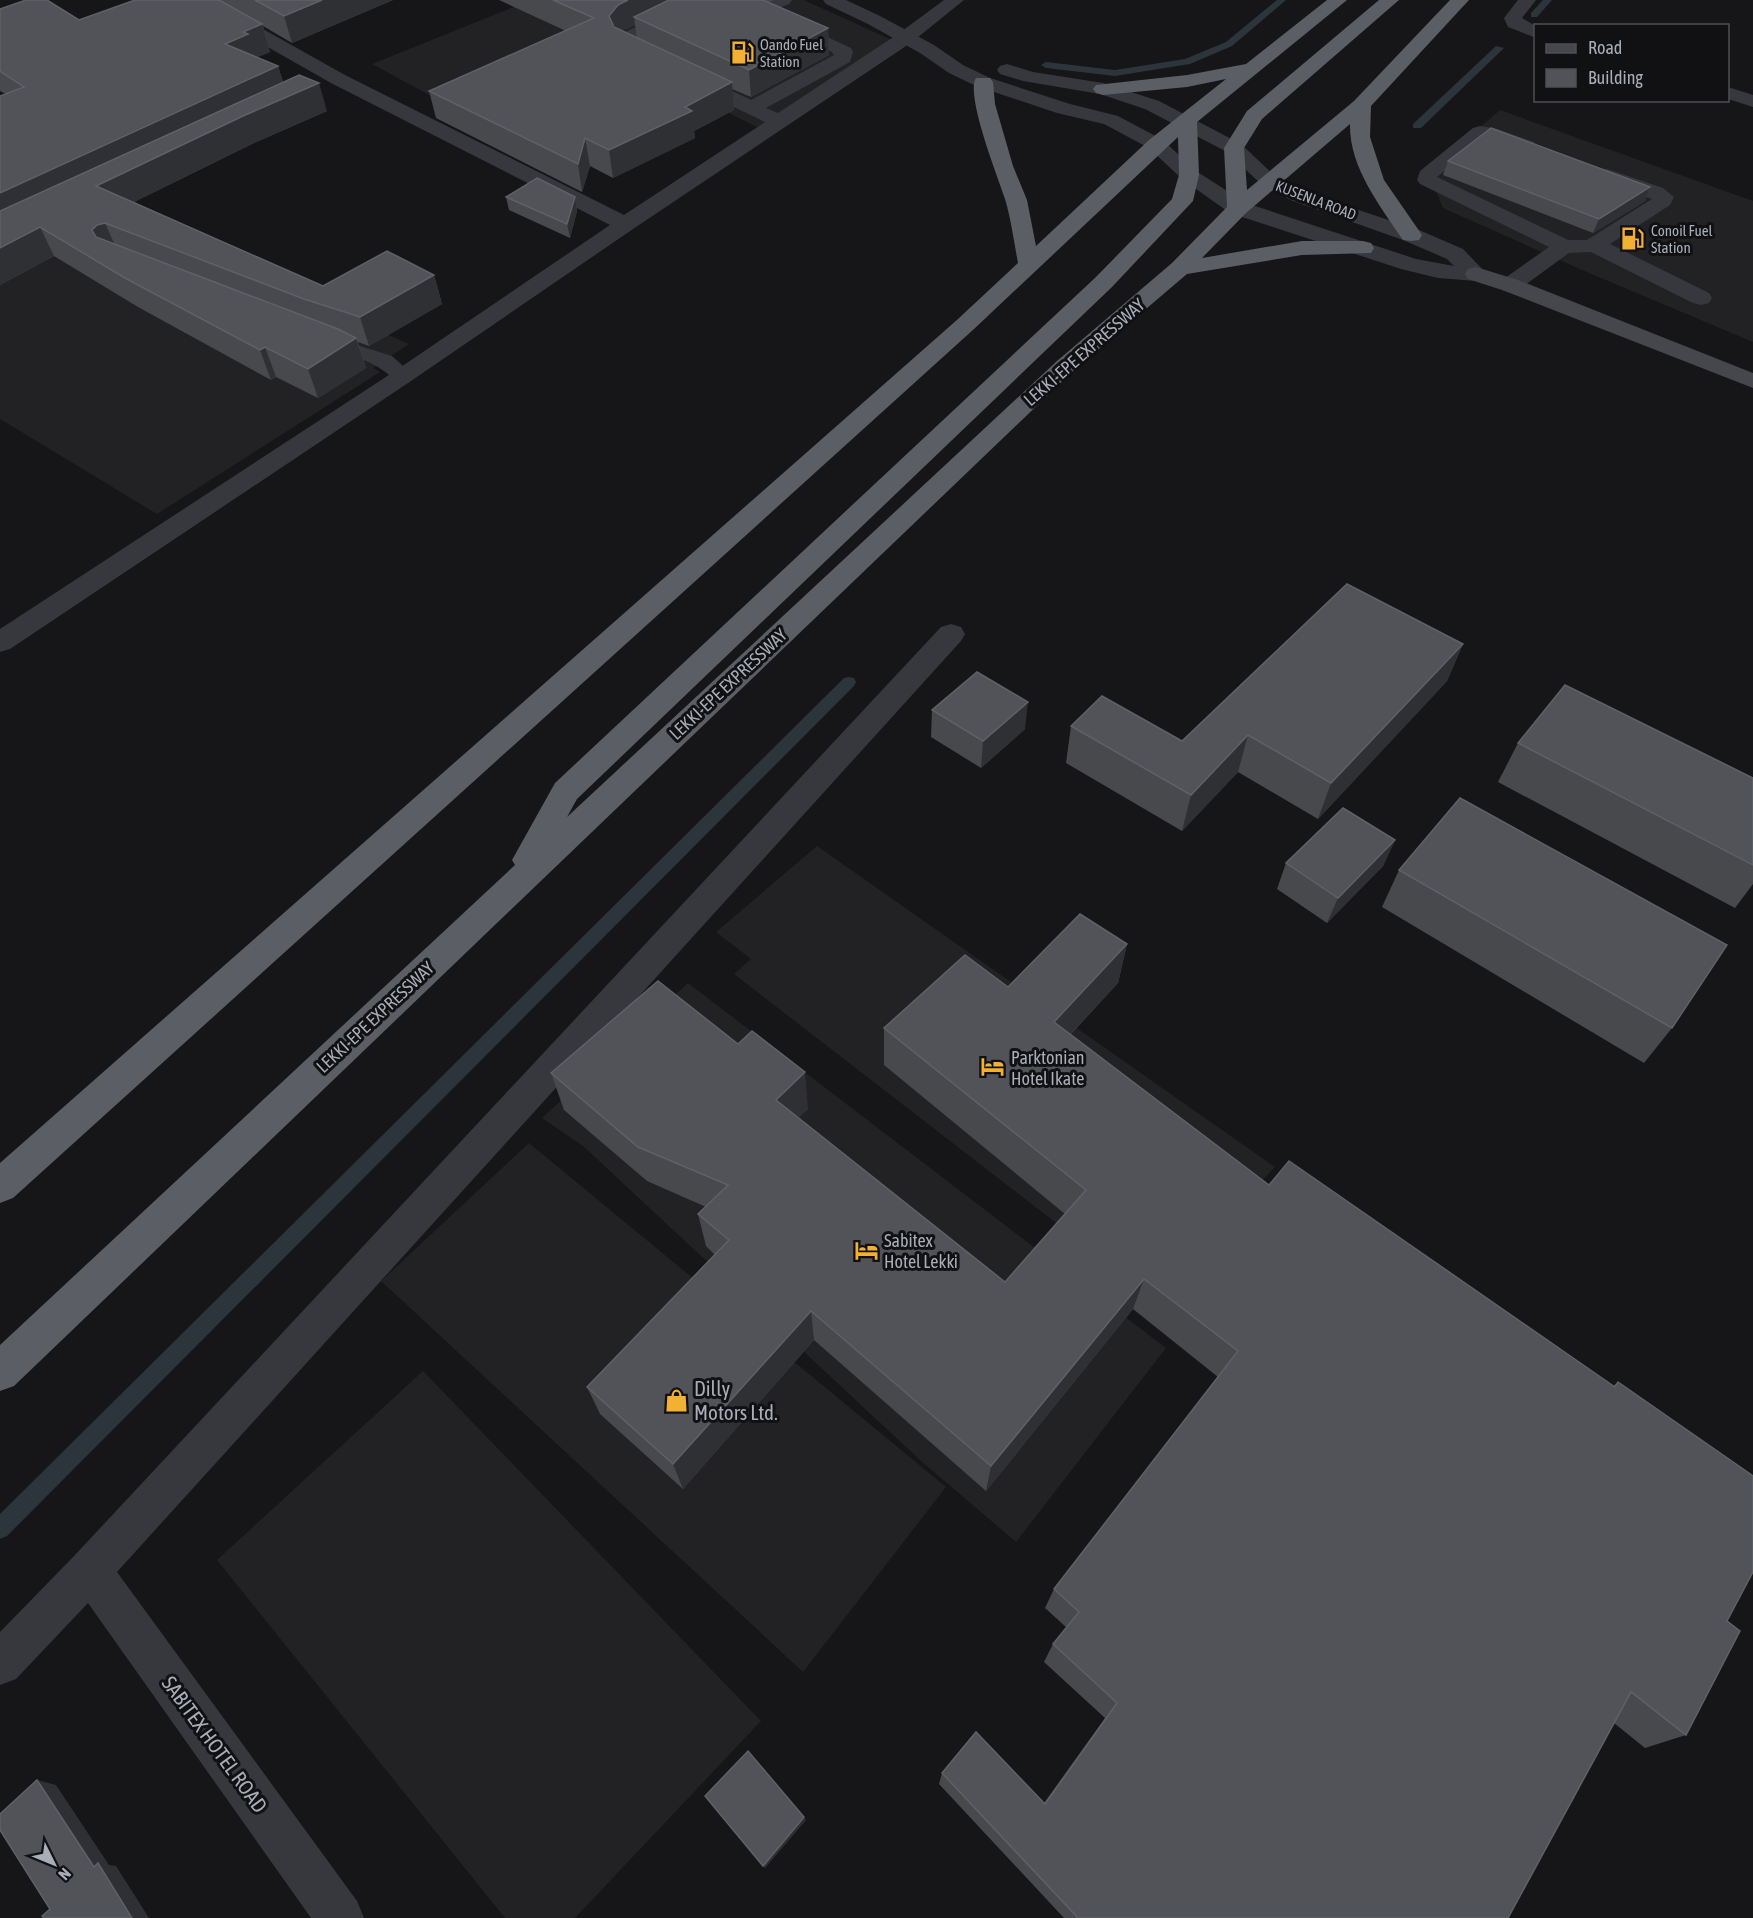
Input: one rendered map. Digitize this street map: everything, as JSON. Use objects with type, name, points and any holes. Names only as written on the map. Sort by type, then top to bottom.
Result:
[{"type":"highway","points":[[0,1186],[966,324],[1156,144],[1187,122],[1338,0]]},
{"type":"highway","points":[[1238,208],[1234,148],[1254,115],[1390,0]]},
{"type":"highway","name":"LEKKI-EPE EXPRESSWAY","points":[[0,1372],[1065,366],[1180,268],[1238,208],[1361,105],[1460,0]]},
{"type":"highway","points":[[1102,89],[1187,81],[1252,68]]},
{"type":"highway","points":[[983,82],[985,104],[1003,166],[1016,200],[1029,265]]},
{"type":"highway","points":[[1361,105],[1360,137],[1374,180],[1412,235]]},
{"type":"highway","points":[[512,887],[566,791],[1104,282],[1182,201],[1189,175],[1187,122]]},
{"type":"highway","points":[[1180,268],[1302,248],[1363,248]]},
{"type":"main road","name":"KUSENLA ROAD","points":[[1476,274],[1510,285],[1753,381]]},
{"type":"street","points":[[198,0],[338,79],[625,224]]},
{"type":"street","points":[[706,0],[630,37],[624,42],[626,48],[779,121]]},
{"type":"street","points":[[722,0],[758,12],[844,52],[843,58],[751,108]]},
{"type":"street","points":[[758,12],[783,0]]},
{"type":"street","points":[[832,0],[927,49]]},
{"type":"street","points":[[0,642],[403,376],[625,224],[905,38],[955,0]]},
{"type":"street","points":[[1527,0],[1513,18],[1514,23],[1534,32]]},
{"type":"street","name":"KUSENLA ROAD","points":[[927,49],[956,69],[983,82],[1064,109],[1111,120],[1156,144],[1189,175],[1238,208],[1409,264],[1438,271],[1476,274]]},
{"type":"street","name":"KUSENLA ROAD","points":[[927,49],[971,59],[1029,77],[1102,89],[1130,98],[1187,122],[1234,148],[1269,182],[1300,197],[1412,235],[1455,254],[1476,274]]},
{"type":"street","points":[[317,89],[338,79]]},
{"type":"street","points":[[1729,93],[1753,101]]},
{"type":"street","points":[[1545,153],[1490,133],[1480,132],[1427,175],[1427,180],[1564,246],[1594,245],[1701,298]]},
{"type":"street","points":[[1590,169],[1656,192],[1663,197],[1663,201],[1594,245]]},
{"type":"street","points":[[1510,285],[1564,246]]},
{"type":"street","points":[[0,1663],[90,1570],[951,634]]},
{"type":"street","name":"SABITEX HOTEL ROAD","points":[[90,1570],[340,1918]]},
{"type":"lane","points":[[306,334],[384,361],[403,376]]},
{"type":"shaded area","name":"Oando Fuel Station","points":[[531,0],[804,0],[894,41],[759,128],[586,42],[444,103],[372,64]]},
{"type":"shaded area","name":"Conoil Fuel Station","points":[[1500,110],[1753,201],[1753,342],[1443,208],[1428,172]]},
{"type":"shaded area","points":[[102,209],[409,344],[373,368],[380,372],[157,514],[0,419],[0,259]]},
{"type":"shaded area","name":"Parktonian Hotel Ikate","points":[[817,846],[1275,1167],[1152,1297],[734,974],[751,959],[716,932]]},
{"type":"shaded area","name":"Sabitex Hotel Lekki","points":[[688,983],[1166,1348],[1016,1542],[920,1460],[583,1146],[542,1118]]},
{"type":"shaded area","name":"Dilly Motors Ltd.","points":[[529,1143],[946,1487],[803,1672],[381,1281]]},
{"type":"shaded area","points":[[423,1371],[761,1721],[575,1918],[505,1918],[217,1560]]},
{"type":"building","points":[[26,0],[47,0],[79,20],[135,0],[219,0],[262,24],[243,32],[248,34],[225,44],[278,66],[0,193],[0,96],[24,87],[0,71],[0,9]]},
{"type":"building","points":[[255,0],[322,0],[284,16]]},
{"type":"building","points":[[553,0],[628,0],[618,5],[609,16],[614,27],[732,82],[685,107],[692,111],[609,150],[585,138],[578,164],[429,91],[594,18]]},
{"type":"building","points":[[669,0],[763,0],[828,28],[749,70],[634,17]]},
{"type":"building","points":[[299,75],[319,83],[243,116],[96,186],[323,286],[387,251],[434,275],[360,317],[304,299],[105,223],[97,225],[92,230],[96,237],[338,329],[356,338],[308,369],[265,347],[260,350],[125,278],[40,227],[0,248],[0,211]]},
{"type":"building","points":[[1491,128],[1650,187],[1599,219],[1448,161]]},
{"type":"building","points":[[537,178],[575,197],[567,224],[506,197]]},
{"type":"building","points":[[1347,584],[1463,644],[1331,783],[1248,735],[1191,795],[1071,726],[1102,696],[1182,741]]},
{"type":"building","points":[[977,672],[1028,702],[983,741],[932,710]]},
{"type":"building","points":[[1565,685],[1753,778],[1753,865],[1518,743]]},
{"type":"building","points":[[1460,798],[1727,945],[1672,1028],[1399,870]]},
{"type":"building","points":[[1343,808],[1395,840],[1338,898],[1286,863]]},
{"type":"building","points":[[1080,914],[1127,944],[1054,1022],[1269,1185],[1289,1161],[1615,1387],[1618,1382],[1753,1476],[1753,1572],[1727,1621],[1740,1631],[1686,1735],[1631,1692],[1508,1918],[1078,1918],[942,1773],[976,1732],[1045,1804],[1117,1703],[1053,1644],[1079,1612],[1054,1589],[1238,1351],[1144,1279],[991,1466],[811,1311],[673,1464],[587,1387],[729,1240],[698,1214],[728,1185],[638,1147],[551,1073],[658,981],[738,1044],[752,1031],[805,1072],[776,1100],[1005,1282],[1086,1190],[884,1028],[965,955],[1008,987]]},
{"type":"building","points":[[748,1751],[804,1817],[763,1866],[705,1796]]},
{"type":"building","points":[[37,1780],[94,1867],[98,1863],[132,1918],[44,1918],[42,1916],[50,1909],[0,1830],[0,1814]]},
{"type":"waterway","points":[[1046,65],[1115,73],[1187,62],[1229,44],[1282,0]]},
{"type":"waterway","points":[[1534,15],[1548,0]]},
{"type":"waterway","points":[[1417,126],[1499,48]]},
{"type":"waterway","points":[[0,1529],[849,682]]},
{"type":"place","name":"Oando Fuel Station","points":[[742,53]]},
{"type":"place","name":"Conoil Fuel Station","points":[[1633,239]]},
{"type":"place","name":"Parktonian Hotel Ikate","points":[[993,1067]]},
{"type":"place","name":"Sabitex Hotel Lekki","points":[[866,1250]]},
{"type":"place","name":"Dilly Motors Ltd.","points":[[676,1400]]}]
